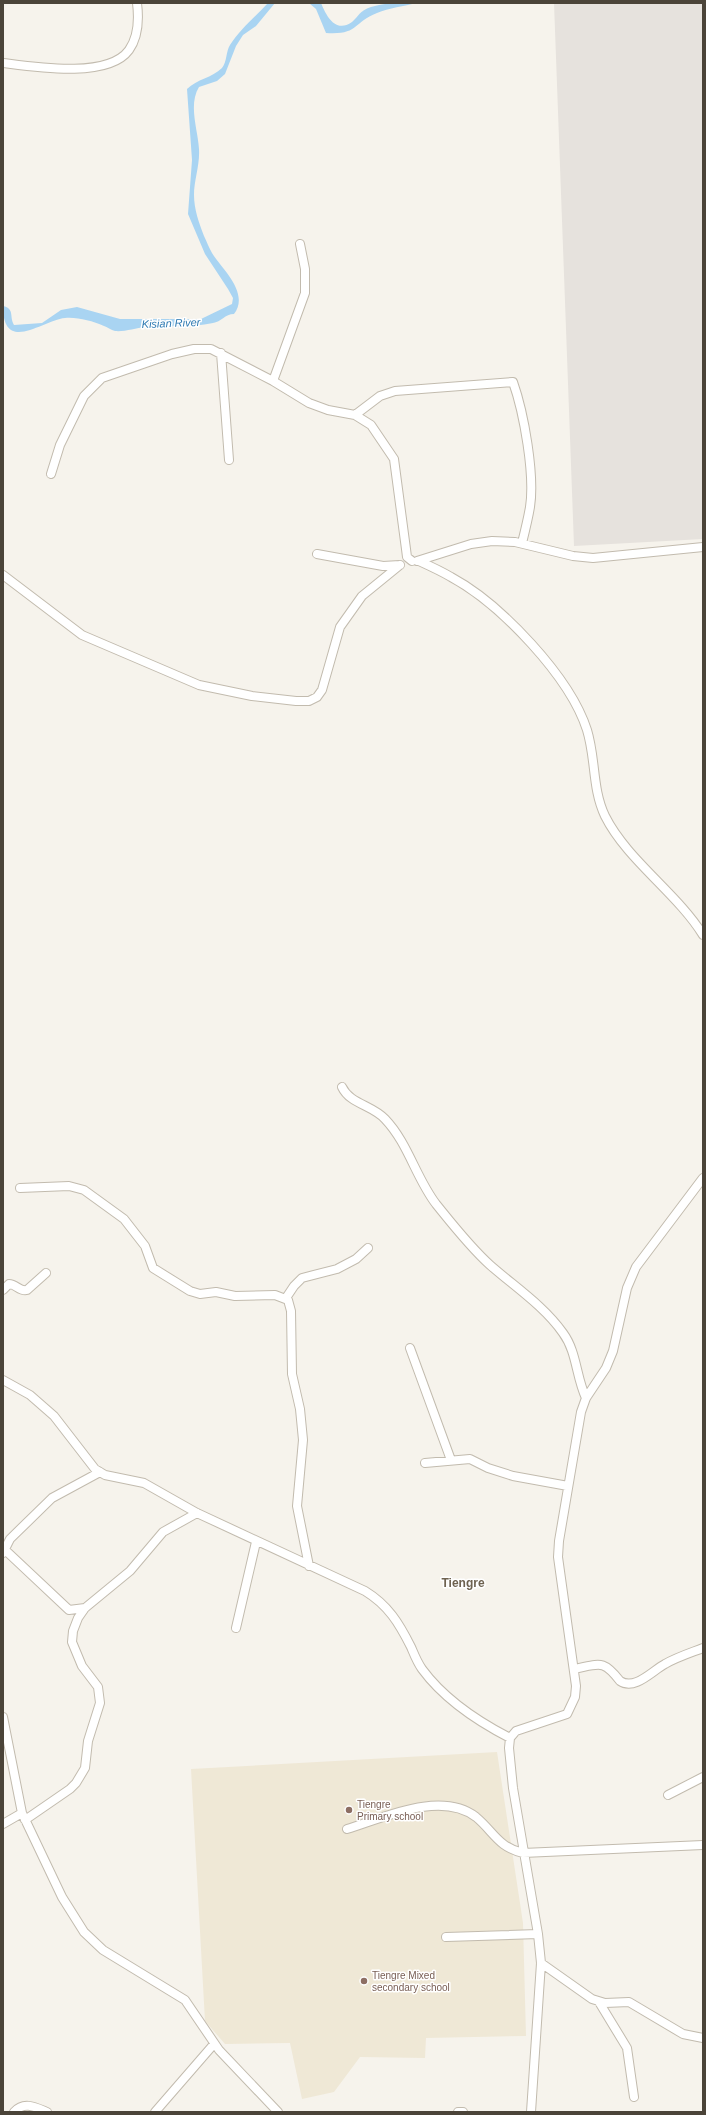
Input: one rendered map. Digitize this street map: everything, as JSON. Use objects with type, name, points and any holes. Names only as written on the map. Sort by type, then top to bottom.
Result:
[{"type":"street","points":[[3,63],[47,68],[102,66],[116,61],[129,50],[135,38],[139,22],[137,3]]},
{"type":"street","points":[[273,381],[305,293],[305,269],[300,244]]},
{"type":"street","points":[[51,474],[60,445],[84,396],[102,378],[136,366],[194,349],[211,349],[221,353],[273,381],[309,403],[328,410],[354,415],[370,425],[394,459],[407,557],[452,577],[500,612],[554,668],[582,717],[588,731],[594,774],[605,816],[615,831],[642,864],[674,898],[703,935]]},
{"type":"street","points":[[221,353],[229,460]]},
{"type":"street","points":[[354,415],[380,396],[395,391],[513,382],[522,406],[531,484],[530,506],[522,543]]},
{"type":"street","points":[[317,554],[376,565],[400,565],[471,544],[492,541],[522,543],[573,556],[593,558],[703,547]]},
{"type":"street","points":[[3,575],[82,635],[199,685],[252,696],[309,701],[317,697],[322,690],[340,627],[362,596],[400,565]]},
{"type":"street","points":[[342,1087],[348,1097],[384,1118],[398,1137],[435,1202],[461,1234],[488,1264],[545,1312],[563,1333],[571,1345],[581,1388],[586,1398]]},
{"type":"street","points":[[531,2112],[541,1964],[538,1934],[513,1788],[509,1748],[510,1738],[516,1731],[567,1714],[575,1697],[574,1669],[558,1557],[578,1425],[586,1398],[606,1368],[613,1351],[627,1288],[636,1267],[703,1178]]},
{"type":"street","points":[[20,1188],[69,1186],[84,1190],[124,1219],[145,1246],[153,1268],[190,1291],[200,1294],[216,1292],[235,1296],[275,1295],[286,1298],[291,1306],[292,1374],[300,1409],[303,1440],[297,1506],[309,1566]]},
{"type":"street","points":[[286,1298],[294,1286],[302,1278],[337,1269],[356,1259],[368,1248]]},
{"type":"street","points":[[3,1290],[9,1284],[21,1290],[27,1290],[46,1273]]},
{"type":"street","points":[[410,1348],[451,1460]]},
{"type":"street","points":[[3,1380],[30,1395],[54,1416],[85,1457],[100,1472],[116,1478],[144,1483],[197,1513],[378,1600],[400,1625],[421,1668],[439,1688],[460,1708],[510,1738]]},
{"type":"street","points":[[425,1463],[470,1459],[488,1468],[513,1476],[568,1486]]},
{"type":"street","points":[[85,1608],[69,1610],[4,1550],[10,1539],[52,1498],[100,1472]]},
{"type":"street","points":[[3,1824],[24,1816],[70,1789],[76,1783],[85,1768],[88,1741],[99,1710],[100,1695],[98,1687],[82,1666],[72,1642],[73,1631],[85,1608],[130,1571],[163,1532],[197,1513]]},
{"type":"street","points":[[236,1628],[256,1542]]},
{"type":"street","points":[[574,1669],[603,1665],[610,1669],[620,1681],[630,1683],[643,1679],[671,1661],[703,1648]]},
{"type":"street","points":[[3,1717],[24,1816],[62,1897],[84,1932],[103,1950],[185,2000],[214,2044],[236,2070],[278,2112]]},
{"type":"street","points":[[668,1795],[703,1777]]},
{"type":"street","points":[[347,1829],[410,1809],[430,1805],[463,1810],[475,1817],[502,1845],[511,1851],[523,1853],[703,1845]]},
{"type":"street","points":[[446,1937],[538,1934]]},
{"type":"street","points":[[541,1964],[599,2002],[627,2048],[634,2097]]},
{"type":"street","points":[[599,2002],[629,2002],[683,2034],[703,2038]]},
{"type":"street","points":[[155,2112],[214,2044]]},
{"type":"street","points":[[14,2112],[18,2108],[47,2112]]},
{"type":"street","points":[[458,2112],[463,2112]]},
{"type":"shaded area","points":[[554,3],[703,3],[703,539],[574,546]]},
{"type":"shaded area","points":[[497,1752],[523,1923],[526,2036],[426,2038],[425,2058],[360,2057],[334,2092],[302,2099],[290,2043],[225,2044],[205,2021],[191,1769]]},
{"type":"water","name":"Kisian River","points":[[268,3],[275,3],[256,26],[243,35],[236,46],[225,74],[217,81],[199,87],[194,102],[194,118],[199,155],[194,189],[197,216],[212,253],[228,274],[237,290],[239,298],[238,306],[234,314],[228,315],[216,322],[204,325],[145,327],[122,331],[115,331],[90,321],[70,318],[56,320],[26,331],[17,332],[10,329],[5,321],[3,306],[9,309],[14,325],[42,323],[61,310],[77,307],[120,319],[201,319],[232,304],[233,298],[205,254],[188,214],[192,160],[187,89],[222,68],[225,63],[229,47],[234,39]]},
{"type":"water","points":[[309,3],[321,3],[332,22],[341,26],[352,22],[362,12],[377,5],[417,3],[382,11],[369,17],[354,28],[344,32],[326,33],[316,9]]},
{"type":"place","name":"Tiengre Primary school","points":[[349,1810]]},
{"type":"place","name":"Tiengre Mixed secondary school","points":[[364,1981]]},
{"type":"district","name":"Tiengre","points":[[463,1583]]}]
